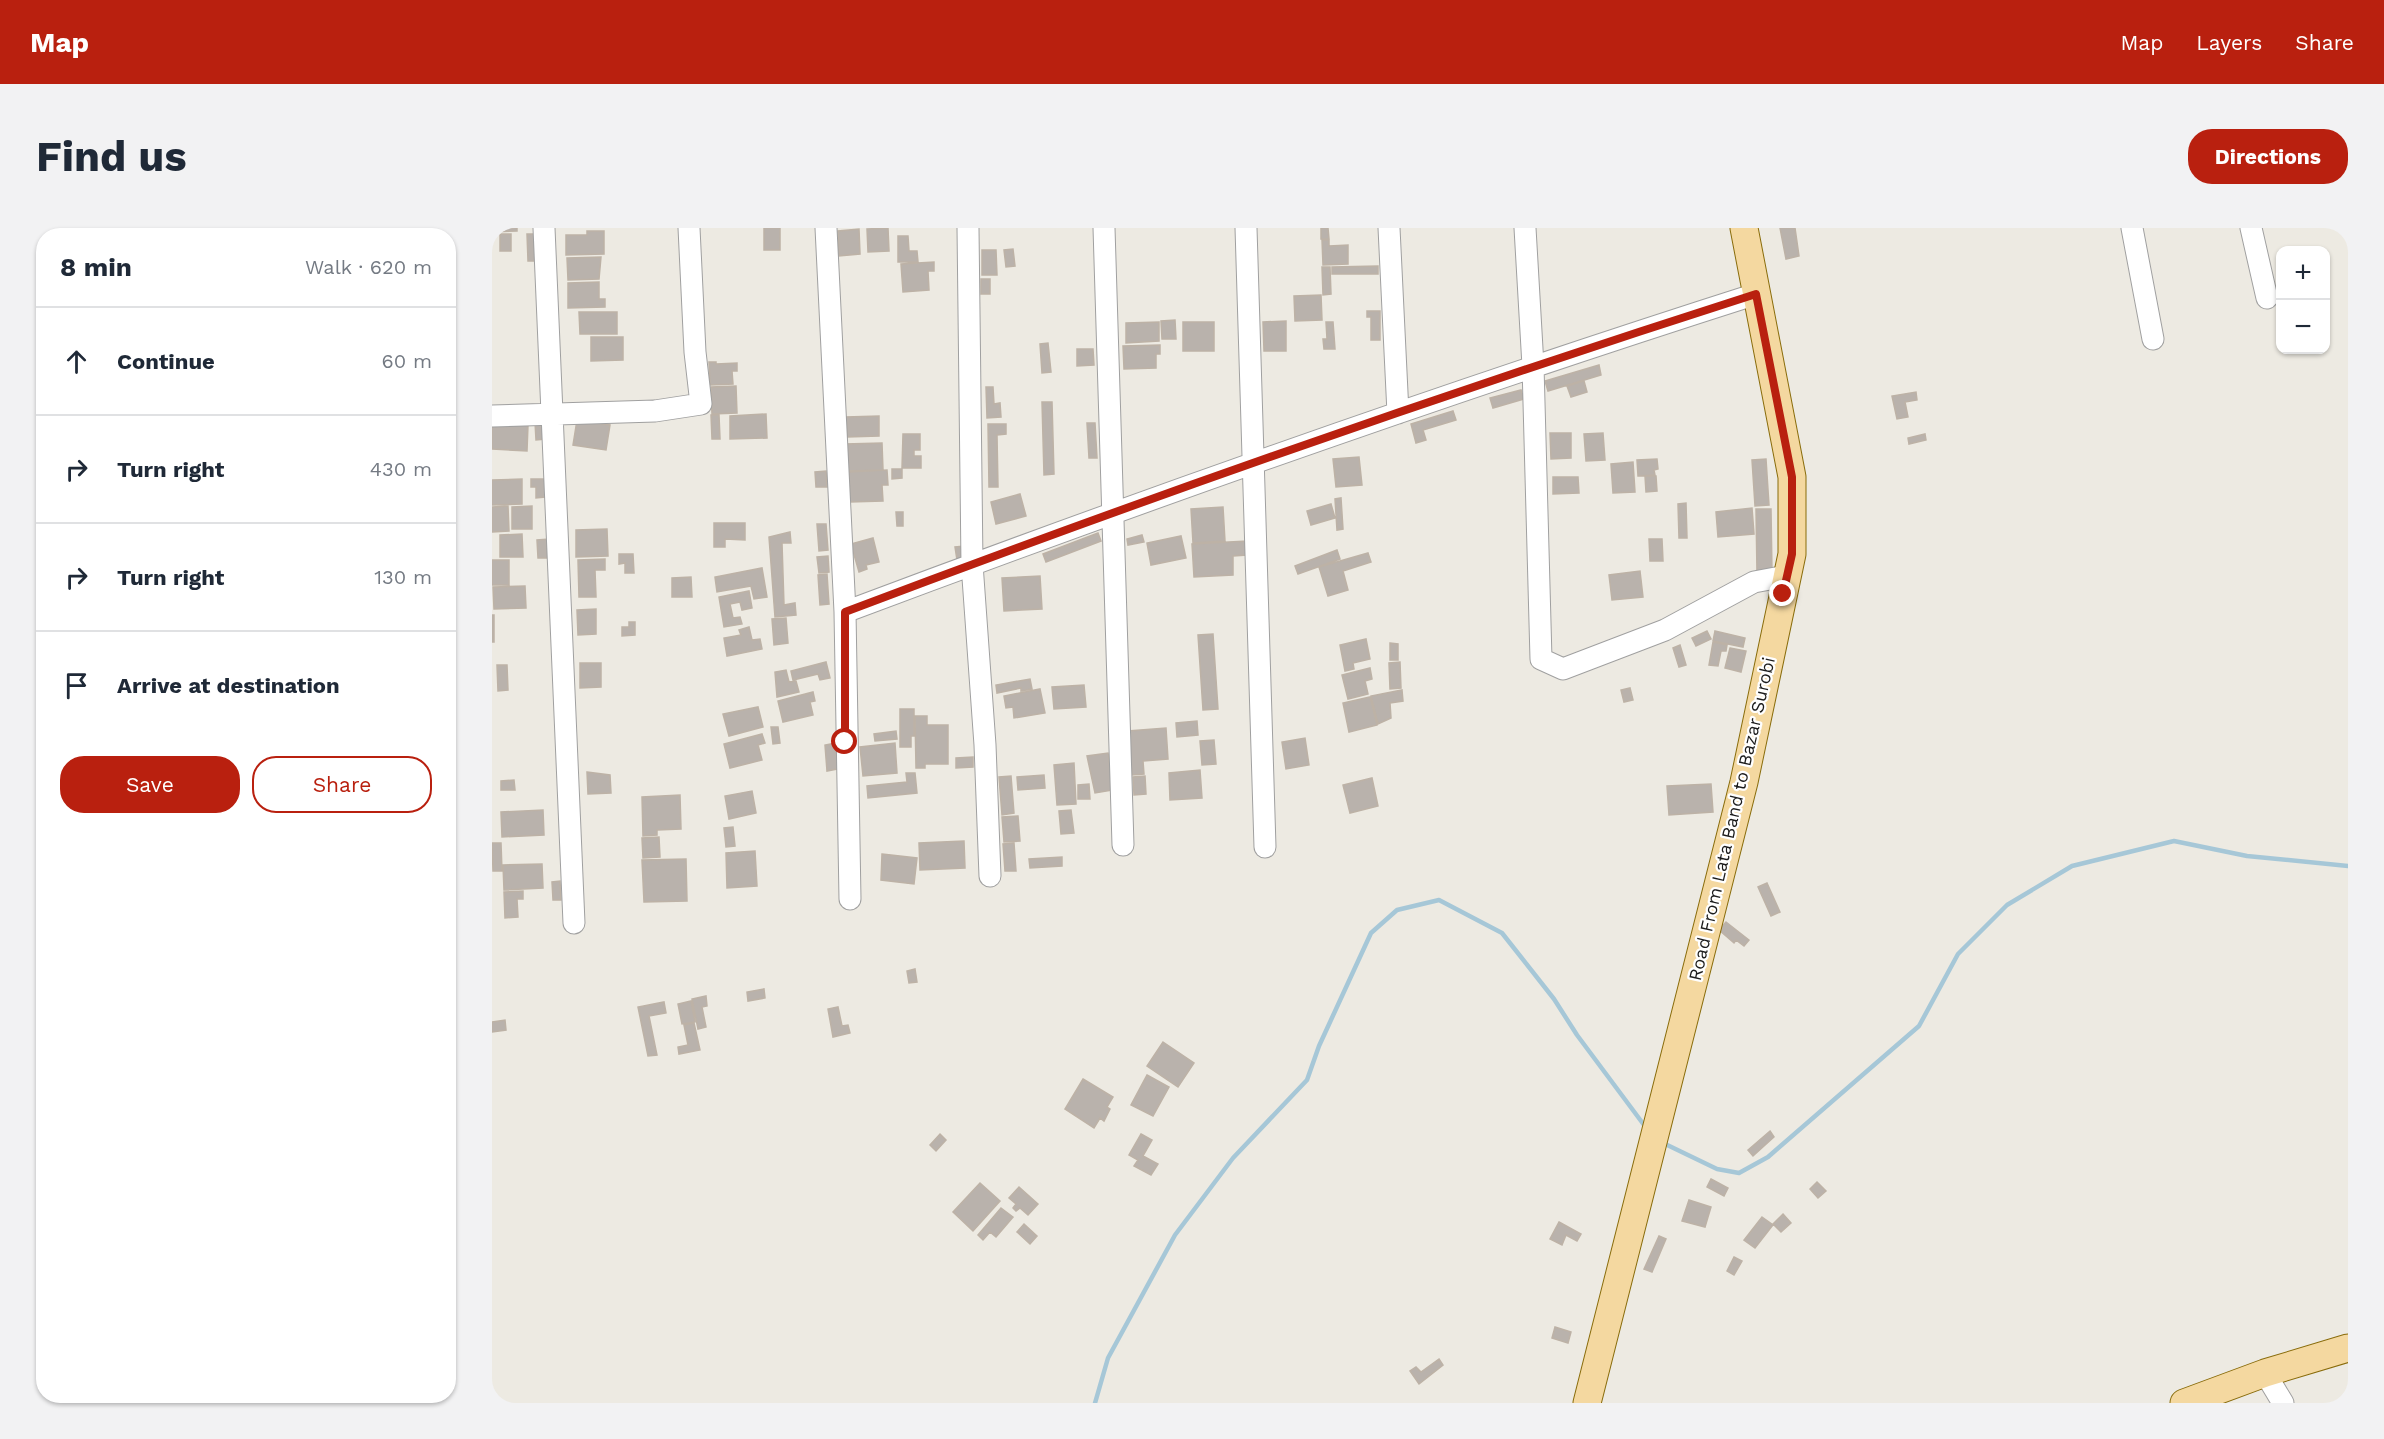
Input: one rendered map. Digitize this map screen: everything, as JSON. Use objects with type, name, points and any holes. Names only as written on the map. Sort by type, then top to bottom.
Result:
[{"type":"main road","name":"Road From Lata Band to Bazar Surobi","points":[[1587,1403],[1744,782],[1792,554],[1792,477],[1744,228]]},
{"type":"main road","points":[[2184,1403],[2265,1373],[2348,1348]]},
{"type":"street","points":[[544,228],[574,923]]},
{"type":"street","points":[[492,416],[655,411],[701,404],[695,352],[689,228]]},
{"type":"street","points":[[826,228],[845,612],[850,899]]},
{"type":"street","points":[[968,228],[972,564],[985,745],[990,876]]},
{"type":"street","points":[[1104,228],[1123,845]]},
{"type":"street","points":[[1246,228],[1265,847]]},
{"type":"street","points":[[1389,228],[1398,413]]},
{"type":"street","points":[[1525,228],[1533,366],[1541,659],[1563,669],[1665,630],[1754,582],[1786,576]]},
{"type":"street","points":[[2132,228],[2153,339]]},
{"type":"street","points":[[2251,228],[2267,298]]},
{"type":"street","points":[[845,612],[1254,461],[1533,366],[1756,294]]},
{"type":"street","points":[[2265,1373],[2283,1403]]},
{"type":"building","points":[[492,228],[517,228],[517,231],[492,232]]},
{"type":"building","points":[[764,228],[780,228],[780,250],[764,250]]},
{"type":"building","points":[[888,228],[889,251],[868,252],[867,229]]},
{"type":"building","points":[[1321,228],[1328,228],[1329,239],[1321,239]]},
{"type":"building","points":[[1780,228],[1795,228],[1799,256],[1786,259]]},
{"type":"building","points":[[859,229],[860,254],[839,256],[838,231]]},
{"type":"building","points":[[587,231],[604,231],[604,254],[566,255],[566,235],[587,235]]},
{"type":"building","points":[[500,234],[511,234],[511,251],[500,251]]},
{"type":"building","points":[[527,234],[539,234],[540,261],[528,261]]},
{"type":"building","points":[[898,236],[908,236],[909,251],[917,251],[918,262],[898,262]]},
{"type":"building","points":[[1322,240],[1329,240],[1329,246],[1348,245],[1348,264],[1323,265]]},
{"type":"building","points":[[1013,249],[1015,266],[1006,267],[1004,250]]},
{"type":"building","points":[[982,250],[996,250],[997,275],[982,275]]},
{"type":"building","points":[[601,257],[599,279],[568,280],[567,258]]},
{"type":"building","points":[[934,262],[934,271],[928,271],[929,290],[903,292],[901,264]]},
{"type":"building","points":[[1378,266],[1378,274],[1332,274],[1332,267]]},
{"type":"building","points":[[1322,267],[1330,267],[1331,294],[1323,295]]},
{"type":"building","points":[[981,279],[990,279],[990,294],[981,294]]},
{"type":"building","points":[[599,282],[599,299],[605,299],[605,307],[568,308],[568,283]]},
{"type":"building","points":[[1321,295],[1322,320],[1295,321],[1294,296]]},
{"type":"building","points":[[1367,311],[1380,311],[1380,340],[1371,340],[1371,317],[1367,317]]},
{"type":"building","points":[[579,312],[617,312],[617,334],[580,334]]},
{"type":"building","points":[[1175,320],[1176,339],[1162,339],[1161,321]]},
{"type":"building","points":[[1286,321],[1286,351],[1264,351],[1263,322]]},
{"type":"building","points":[[1159,322],[1159,341],[1126,343],[1126,323]]},
{"type":"building","points":[[1183,322],[1214,322],[1214,351],[1183,351]]},
{"type":"building","points":[[1326,322],[1333,322],[1335,349],[1324,349],[1323,339],[1327,339]]},
{"type":"building","points":[[591,337],[623,337],[623,360],[591,361]]},
{"type":"building","points":[[1048,343],[1051,372],[1042,373],[1040,344]]},
{"type":"building","points":[[1160,345],[1160,354],[1156,354],[1156,368],[1124,369],[1123,346]]},
{"type":"building","points":[[1077,349],[1093,349],[1094,365],[1077,366]]},
{"type":"building","points":[[709,362],[737,363],[737,371],[732,371],[733,384],[710,385]]},
{"type":"building","points":[[1599,365],[1601,375],[1548,391],[1545,381]]},
{"type":"building","points":[[1584,381],[1587,392],[1571,397],[1567,386]]},
{"type":"building","points":[[736,386],[737,413],[712,414],[711,387]]},
{"type":"building","points":[[986,387],[993,387],[994,404],[1000,403],[1001,417],[987,418]]},
{"type":"building","points":[[1521,390],[1524,399],[1493,408],[1490,398]]},
{"type":"building","points":[[1916,392],[1917,400],[1905,402],[1908,417],[1897,419],[1892,396]]},
{"type":"building","points":[[1042,402],[1052,402],[1054,474],[1044,475]]},
{"type":"building","points":[[1453,411],[1456,420],[1423,430],[1426,440],[1416,443],[1411,424]]},
{"type":"building","points":[[766,414],[767,438],[730,439],[730,416]]},
{"type":"building","points":[[711,415],[719,415],[720,439],[712,439]]},
{"type":"building","points":[[879,416],[879,436],[847,437],[846,417]]},
{"type":"building","points":[[577,420],[610,425],[606,450],[573,445]]},
{"type":"building","points":[[535,422],[546,422],[546,439],[536,440]]},
{"type":"building","points":[[492,423],[528,425],[527,451],[492,449]]},
{"type":"building","points":[[1087,423],[1095,423],[1097,458],[1089,458]]},
{"type":"building","points":[[988,424],[1006,424],[1006,434],[997,435],[998,487],[989,487]]},
{"type":"building","points":[[1550,433],[1571,433],[1571,458],[1551,459]]},
{"type":"building","points":[[1603,433],[1605,460],[1586,461],[1584,434]]},
{"type":"building","points":[[903,434],[920,434],[920,450],[914,450],[914,456],[921,456],[921,468],[902,468]]},
{"type":"building","points":[[1925,434],[1926,440],[1909,444],[1908,438]]},
{"type":"building","points":[[882,443],[883,470],[846,471],[845,444]]},
{"type":"building","points":[[1359,457],[1362,485],[1336,487],[1333,459]]},
{"type":"building","points":[[1657,459],[1658,469],[1654,470],[1655,475],[1638,476],[1637,460]]},
{"type":"building","points":[[1766,459],[1769,505],[1755,506],[1752,460]]},
{"type":"building","points":[[1633,462],[1635,492],[1613,493],[1611,464]]},
{"type":"building","points":[[892,469],[902,469],[902,478],[892,479]]},
{"type":"building","points":[[887,470],[888,485],[882,485],[883,501],[850,502],[849,472]]},
{"type":"building","points":[[826,471],[827,487],[816,487],[815,472]]},
{"type":"building","points":[[1645,476],[1656,476],[1657,491],[1646,492]]},
{"type":"building","points":[[1553,477],[1578,477],[1579,493],[1553,494]]},
{"type":"building","points":[[522,479],[522,504],[492,505],[492,480]]},
{"type":"building","points":[[531,479],[545,479],[545,497],[536,498],[536,487],[531,487]]},
{"type":"building","points":[[1020,494],[1026,516],[996,524],[991,502]]},
{"type":"building","points":[[1341,498],[1343,529],[1337,530],[1335,499]]},
{"type":"building","points":[[1686,503],[1687,538],[1679,538],[1678,504]]},
{"type":"building","points":[[1331,504],[1335,518],[1311,525],[1307,511]]},
{"type":"building","points":[[508,506],[509,531],[492,532],[492,507]]},
{"type":"building","points":[[532,506],[532,529],[512,529],[512,507]]},
{"type":"building","points":[[1223,507],[1225,541],[1193,543],[1191,509]]},
{"type":"building","points":[[1752,508],[1754,534],[1718,537],[1716,512]]},
{"type":"building","points":[[1756,509],[1771,509],[1772,573],[1757,573]]},
{"type":"building","points":[[896,512],[903,512],[903,526],[897,526]]},
{"type":"building","points":[[714,523],[745,523],[745,540],[725,539],[725,547],[714,547]]},
{"type":"building","points":[[817,524],[826,524],[828,550],[819,551]]},
{"type":"building","points":[[607,529],[608,556],[576,557],[576,530]]},
{"type":"building","points":[[790,532],[791,543],[782,543],[784,605],[795,603],[796,615],[775,617],[769,537]]},
{"type":"building","points":[[1098,533],[1101,541],[1046,562],[1043,554]]},
{"type":"building","points":[[522,534],[523,557],[500,557],[500,535]]},
{"type":"building","points":[[1142,535],[1144,542],[1128,545],[1127,539]]},
{"type":"building","points":[[1181,536],[1186,558],[1151,565],[1147,543]]},
{"type":"building","points":[[873,538],[879,562],[866,565],[867,569],[859,572],[851,544]]},
{"type":"building","points":[[549,539],[549,558],[538,558],[537,540]]},
{"type":"building","points":[[1649,539],[1662,539],[1663,561],[1650,561]]},
{"type":"building","points":[[1247,541],[1247,555],[1233,556],[1233,575],[1194,577],[1192,544]]},
{"type":"building","points":[[965,546],[967,559],[957,560],[955,547]]},
{"type":"building","points":[[1337,550],[1340,559],[1298,574],[1295,566]]},
{"type":"building","points":[[1368,553],[1371,562],[1343,571],[1348,590],[1328,596],[1319,567]]},
{"type":"building","points":[[619,554],[633,554],[634,573],[625,573],[625,563],[619,564]]},
{"type":"building","points":[[828,556],[829,572],[819,573],[817,557]]},
{"type":"building","points":[[605,559],[605,570],[595,570],[596,597],[579,597],[578,560]]},
{"type":"building","points":[[492,560],[509,560],[509,585],[492,585]]},
{"type":"building","points":[[762,568],[767,597],[754,599],[751,586],[717,592],[715,577]]},
{"type":"building","points":[[1640,571],[1643,597],[1612,600],[1609,575]]},
{"type":"building","points":[[827,574],[829,604],[820,605],[818,575]]},
{"type":"building","points":[[1040,576],[1042,609],[1004,611],[1002,578]]},
{"type":"building","points":[[691,577],[692,597],[672,597],[672,578]]},
{"type":"building","points":[[525,586],[526,608],[494,609],[493,587]]},
{"type":"building","points":[[749,591],[752,608],[742,610],[740,602],[730,604],[733,618],[740,617],[742,624],[724,627],[719,597]]},
{"type":"building","points":[[596,609],[596,634],[578,635],[577,610]]},
{"type":"building","points":[[492,615],[494,615],[494,642],[492,642]]},
{"type":"building","points":[[786,618],[788,643],[774,645],[772,619]]},
{"type":"building","points":[[629,622],[635,622],[635,635],[622,636],[622,627],[629,627]]},
{"type":"building","points":[[749,627],[752,640],[760,639],[762,649],[727,656],[724,638],[741,635],[739,630]]},
{"type":"building","points":[[1707,631],[1711,639],[1696,646],[1692,638]]},
{"type":"building","points":[[1715,631],[1745,638],[1743,647],[1713,641]]},
{"type":"building","points":[[1213,634],[1218,709],[1203,710],[1198,635]]},
{"type":"building","points":[[1366,639],[1370,659],[1353,663],[1354,669],[1345,671],[1340,645]]},
{"type":"building","points":[[1713,642],[1727,645],[1726,651],[1721,651],[1718,666],[1709,665]]},
{"type":"building","points":[[1390,643],[1398,644],[1398,660],[1390,660]]},
{"type":"building","points":[[1680,645],[1686,665],[1679,667],[1673,648]]},
{"type":"building","points":[[1730,648],[1746,651],[1741,672],[1725,668]]},
{"type":"building","points":[[826,662],[830,678],[820,680],[818,674],[793,680],[791,671]]},
{"type":"building","points":[[1400,662],[1401,688],[1390,689],[1389,663]]},
{"type":"building","points":[[580,663],[601,663],[601,687],[580,688]]},
{"type":"building","points":[[497,665],[507,665],[508,690],[498,691]]},
{"type":"building","points":[[1370,668],[1372,679],[1365,681],[1368,694],[1348,699],[1342,675]]},
{"type":"building","points":[[786,670],[789,682],[796,681],[799,692],[777,697],[775,672]]},
{"type":"building","points":[[1030,679],[1032,689],[1021,691],[1021,688],[997,693],[996,685]]},
{"type":"building","points":[[1084,685],[1086,707],[1054,709],[1052,687]]},
{"type":"building","points":[[1630,688],[1633,700],[1624,702],[1621,690]]},
{"type":"building","points":[[1040,689],[1045,713],[1014,718],[1013,707],[1006,708],[1004,696]]},
{"type":"building","points":[[1402,690],[1403,701],[1390,703],[1391,718],[1378,724],[1371,696]]},
{"type":"building","points":[[813,692],[815,701],[810,702],[813,715],[783,722],[778,701]]},
{"type":"building","points":[[1370,697],[1377,725],[1349,732],[1343,703]]},
{"type":"building","points":[[758,707],[763,727],[729,736],[723,714]]},
{"type":"building","points":[[900,709],[914,709],[914,736],[911,736],[911,747],[900,747]]},
{"type":"building","points":[[915,716],[927,716],[927,725],[948,725],[948,764],[925,764],[925,768],[916,768]]},
{"type":"building","points":[[1197,721],[1198,735],[1177,737],[1176,723]]},
{"type":"building","points":[[771,727],[778,727],[780,743],[773,744]]},
{"type":"building","points":[[1166,728],[1168,759],[1143,761],[1144,774],[1132,775],[1128,731]]},
{"type":"building","points":[[896,731],[897,739],[875,741],[874,734]]},
{"type":"building","points":[[762,734],[765,743],[758,745],[762,760],[730,768],[724,744]]},
{"type":"building","points":[[1305,738],[1309,765],[1286,769],[1282,742]]},
{"type":"building","points":[[1214,740],[1216,764],[1202,765],[1200,741]]},
{"type":"building","points":[[836,743],[838,769],[827,771],[825,745]]},
{"type":"building","points":[[895,743],[897,773],[863,776],[860,747]]},
{"type":"building","points":[[1108,753],[1113,790],[1095,793],[1087,756]]},
{"type":"building","points":[[973,757],[973,767],[956,768],[956,758]]},
{"type":"building","points":[[1074,763],[1076,804],[1057,805],[1054,765]]},
{"type":"building","points":[[1200,770],[1202,798],[1170,800],[1169,773]]},
{"type":"building","points":[[587,772],[610,775],[611,793],[588,794]]},
{"type":"building","points":[[906,773],[915,773],[917,793],[868,798],[867,786],[907,782]]},
{"type":"building","points":[[1044,775],[1045,788],[1018,790],[1017,777]]},
{"type":"building","points":[[1011,776],[1014,813],[1002,815],[999,777]]},
{"type":"building","points":[[1145,776],[1146,794],[1134,795],[1133,777]]},
{"type":"building","points":[[1372,778],[1378,806],[1350,813],[1343,785]]},
{"type":"building","points":[[514,780],[515,790],[501,790],[501,781]]},
{"type":"building","points":[[1089,784],[1090,799],[1078,799],[1078,785]]},
{"type":"building","points":[[1711,784],[1713,812],[1669,815],[1667,786]]},
{"type":"building","points":[[752,791],[756,813],[729,819],[725,796]]},
{"type":"building","points":[[680,795],[681,829],[657,830],[657,835],[643,836],[642,797]]},
{"type":"building","points":[[543,810],[544,835],[502,837],[501,812]]},
{"type":"building","points":[[1071,810],[1074,833],[1061,834],[1059,811]]},
{"type":"building","points":[[1018,816],[1020,841],[1004,842],[1002,817]]},
{"type":"building","points":[[733,827],[735,846],[726,847],[724,828]]},
{"type":"building","points":[[659,837],[660,857],[643,858],[642,838]]},
{"type":"building","points":[[964,841],[965,868],[920,870],[919,843]]},
{"type":"building","points":[[492,843],[501,843],[502,871],[493,871]]},
{"type":"building","points":[[1014,843],[1016,871],[1005,871],[1003,844]]},
{"type":"building","points":[[755,851],[757,886],[727,888],[726,853]]},
{"type":"building","points":[[882,854],[917,858],[914,884],[881,880]]},
{"type":"building","points":[[1062,857],[1062,866],[1030,868],[1029,859]]},
{"type":"building","points":[[686,859],[687,901],[644,902],[642,860]]},
{"type":"building","points":[[542,864],[543,888],[504,890],[503,865]]},
{"type":"building","points":[[560,881],[561,900],[553,900],[552,882]]},
{"type":"building","points":[[1767,883],[1780,912],[1771,916],[1758,887]]},
{"type":"building","points":[[523,891],[523,899],[517,899],[518,917],[505,918],[504,892]]},
{"type":"building","points":[[1726,922],[1749,940],[1744,946],[1736,940],[1734,943],[1719,930]]},
{"type":"building","points":[[915,969],[917,982],[909,983],[907,971]]},
{"type":"building","points":[[764,989],[765,998],[748,1001],[747,992]]},
{"type":"building","points":[[706,996],[707,1006],[702,1007],[706,1027],[698,1029],[692,999]]},
{"type":"building","points":[[691,1001],[695,1022],[682,1024],[678,1004]]},
{"type":"building","points":[[664,1002],[666,1013],[649,1016],[657,1055],[648,1056],[638,1007]]},
{"type":"building","points":[[838,1007],[842,1026],[848,1025],[850,1033],[833,1037],[828,1009]]},
{"type":"building","points":[[505,1020],[506,1030],[492,1032],[492,1022]]},
{"type":"building","points":[[694,1023],[700,1050],[679,1054],[678,1047],[688,1045],[684,1025]]},
{"type":"building","points":[[1163,1042],[1194,1063],[1178,1087],[1147,1066]]},
{"type":"building","points":[[1147,1075],[1169,1087],[1153,1116],[1131,1105]]},
{"type":"building","points":[[1083,1079],[1113,1097],[1107,1107],[1110,1109],[1104,1121],[1100,1118],[1094,1128],[1065,1109]]},
{"type":"building","points":[[1770,1131],[1774,1137],[1753,1156],[1748,1150]]},
{"type":"building","points":[[940,1134],[946,1140],[936,1151],[930,1145]]},
{"type":"building","points":[[1141,1134],[1152,1140],[1143,1156],[1158,1164],[1151,1175],[1134,1166],[1138,1160],[1129,1155]]},
{"type":"building","points":[[1711,1179],[1728,1188],[1724,1196],[1707,1187]]},
{"type":"building","points":[[1817,1182],[1826,1191],[1818,1198],[1810,1189]]},
{"type":"building","points":[[980,1183],[1000,1201],[973,1231],[953,1212]]},
{"type":"building","points":[[1019,1187],[1038,1204],[1028,1215],[1020,1208],[1016,1211],[1013,1208],[1016,1204],[1009,1198]]},
{"type":"building","points":[[1689,1200],[1711,1207],[1705,1227],[1682,1221]]},
{"type":"building","points":[[1001,1208],[1013,1217],[996,1237],[990,1232],[983,1240],[978,1235]]},
{"type":"building","points":[[1783,1214],[1791,1223],[1781,1232],[1773,1224]]},
{"type":"building","points":[[1762,1217],[1773,1225],[1755,1248],[1744,1240]]},
{"type":"building","points":[[1559,1222],[1581,1234],[1577,1241],[1566,1235],[1562,1245],[1550,1239]]},
{"type":"building","points":[[1024,1224],[1037,1236],[1030,1244],[1017,1232]]},
{"type":"building","points":[[1659,1236],[1666,1239],[1652,1272],[1644,1269]]},
{"type":"building","points":[[1734,1257],[1742,1261],[1734,1275],[1727,1271]]},
{"type":"building","points":[[1555,1327],[1571,1332],[1568,1343],[1552,1338]]},
{"type":"building","points":[[1439,1359],[1443,1365],[1419,1384],[1410,1371],[1416,1367],[1421,1372]]},
{"type":"waterway","points":[[1661,1142],[1717,1169],[1739,1173],[1768,1157],[1919,1026],[1958,954],[2007,905],[2072,866],[2174,841],[2247,856],[2348,866]]},
{"type":"waterway","points":[[1095,1403],[1108,1358],[1175,1235],[1233,1158],[1307,1080],[1319,1046],[1371,933],[1397,910],[1439,900],[1502,933],[1554,999],[1577,1035],[1647,1129]]},
{"type":"route","points":[[845,742],[845,612],[1254,461],[1533,366],[1756,294],[1792,477],[1792,554],[1783,594]]}]
